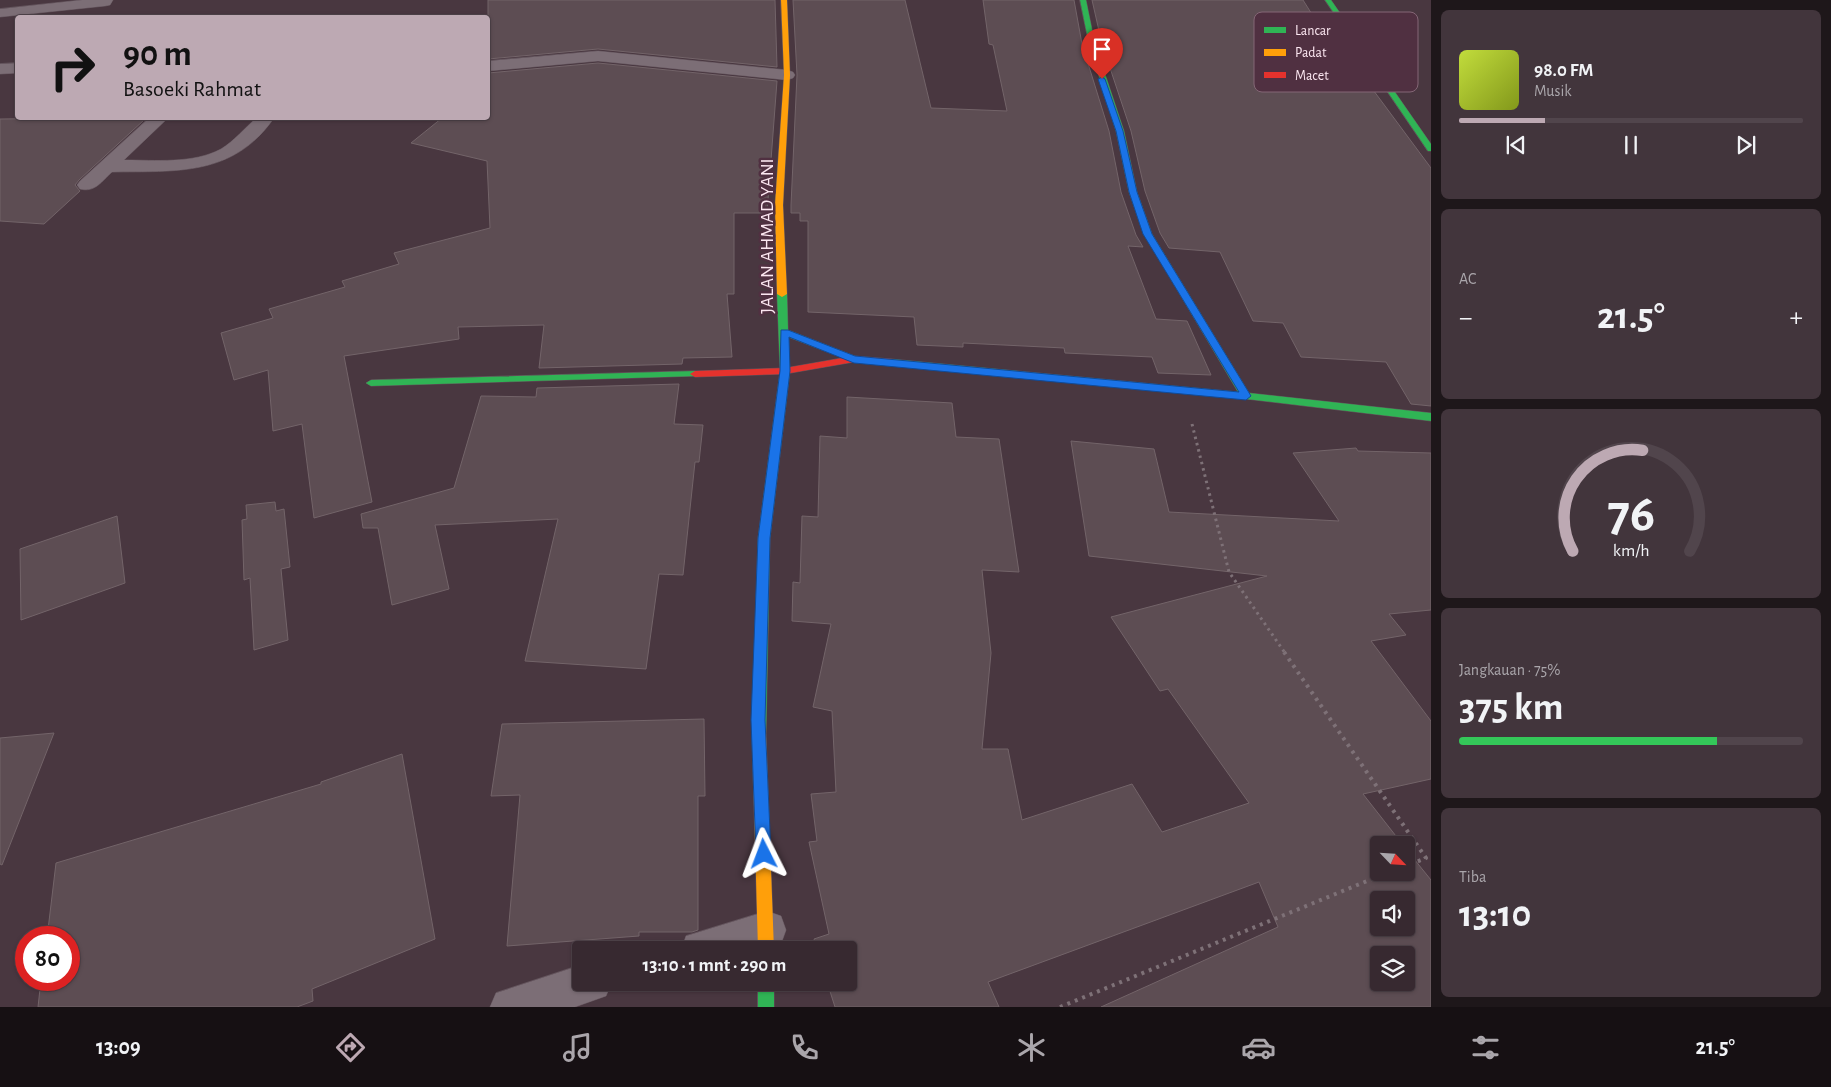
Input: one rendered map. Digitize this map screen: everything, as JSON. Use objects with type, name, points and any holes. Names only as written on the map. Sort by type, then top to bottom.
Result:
[{"type":"main road","name":"JALAN AHMAD YANI","points":[[767,940],[758,720],[764,548],[785,371],[779,205],[787,75],[784,0]]},
{"type":"main road","points":[[1083,0],[1092,44],[1120,131],[1133,192],[1148,234],[1246,396]]},
{"type":"main road","points":[[1328,0],[1336,12]]},
{"type":"main road","points":[[1392,92],[1431,149]]},
{"type":"main road","points":[[784,332],[854,360]]},
{"type":"main road","points":[[371,383],[785,371],[854,360],[1184,392],[1246,396],[1431,417]]},
{"type":"main road","points":[[766,991],[766,1007]]},
{"type":"street","points":[[0,13],[105,2],[106,0]]},
{"type":"street","points":[[490,66],[598,56],[787,75]]},
{"type":"street","points":[[0,69],[15,68]]},
{"type":"street","points":[[87,185],[157,120]]},
{"type":"street","points":[[109,166],[196,163],[215,159],[241,143],[263,120]]},
{"type":"street","points":[[510,1007],[572,988]]},
{"type":"path","points":[[1184,392],[1229,572],[1411,836]]},
{"type":"path","points":[[1415,842],[1426,858],[1415,862]]},
{"type":"path","points":[[1060,1007],[1370,880]]},
{"type":"building","points":[[488,0],[775,0],[777,67],[598,49],[490,59],[490,15],[488,15]]},
{"type":"building","points":[[793,0],[905,0],[931,108],[1007,111],[993,45],[989,44],[983,0],[1074,0],[1082,44],[1109,131],[1121,192],[1136,235],[1143,247],[1128,246],[1156,319],[1187,321],[1211,375],[1158,373],[1152,357],[1065,353],[1064,348],[963,343],[963,347],[917,345],[914,317],[808,312],[808,221],[800,221],[800,213],[791,213],[797,75]]},
{"type":"building","points":[[1092,0],[1303,0],[1311,12],[1254,12],[1254,92],[1375,92],[1431,168],[1431,406],[1411,404],[1386,362],[1301,357],[1283,323],[1253,321],[1220,252],[1169,248],[1160,233],[1145,191],[1131,131],[1102,44]]},
{"type":"building","points":[[598,63],[777,81],[767,213],[734,213],[734,294],[727,294],[732,357],[683,358],[682,364],[539,368],[544,325],[458,327],[459,339],[344,356],[372,502],[314,518],[302,424],[273,431],[268,370],[234,380],[221,333],[273,318],[269,309],[345,287],[342,281],[399,264],[394,253],[490,228],[487,161],[411,143],[440,120],[490,120],[490,73]]},
{"type":"building","points":[[0,119],[144,120],[79,180],[75,185],[80,191],[44,224],[0,221]]},
{"type":"building","points":[[679,384],[674,424],[703,425],[699,462],[695,462],[683,575],[659,574],[646,669],[525,661],[558,519],[435,525],[449,589],[392,605],[378,528],[363,528],[361,514],[454,488],[481,396],[536,397],[537,388]]},
{"type":"building","points":[[847,397],[952,403],[956,437],[999,439],[1019,572],[982,570],[991,653],[982,749],[1008,749],[1022,820],[1132,784],[1162,832],[1249,803],[1168,689],[1160,691],[1111,617],[1267,576],[1089,556],[1071,441],[1154,449],[1169,512],[1339,521],[1293,453],[1356,448],[1358,451],[1431,453],[1431,610],[1389,614],[1406,635],[1371,641],[1431,721],[1431,779],[1363,794],[1396,836],[1370,836],[1370,881],[1415,881],[1415,860],[1431,880],[1431,1007],[1101,1007],[1278,927],[1259,882],[988,982],[999,1007],[835,1007],[830,991],[857,991],[857,941],[815,941],[814,939],[829,934],[809,842],[817,841],[811,794],[836,792],[832,711],[813,707],[831,624],[792,621],[793,582],[800,583],[802,516],[818,517],[820,436],[847,438]]},
{"type":"building","points":[[275,502],[276,511],[284,509],[290,567],[281,569],[288,640],[254,650],[250,578],[244,580],[242,520],[247,519],[246,505]]},
{"type":"building","points":[[117,516],[125,583],[21,620],[20,549]]},
{"type":"building","points":[[704,719],[705,796],[698,796],[698,930],[692,932],[639,932],[639,936],[507,946],[520,795],[491,796],[502,724]]},
{"type":"building","points":[[54,733],[2,865],[0,864],[0,738]]},
{"type":"building","points":[[402,754],[435,939],[312,989],[313,1001],[297,1007],[38,1007],[40,991],[80,991],[80,926],[48,926],[56,863],[321,784],[321,782]]},
{"type":"traffic: fast","points":[[1083,0],[1092,44],[1120,131],[1133,192],[1148,234],[1246,396]]},
{"type":"traffic: fast","points":[[1328,0],[1336,12]]},
{"type":"traffic: fast","points":[[1392,92],[1431,149]]},
{"type":"traffic: fast","points":[[759,735],[764,538],[785,371],[782,294]]},
{"type":"traffic: fast","points":[[784,332],[854,359]]},
{"type":"traffic: fast","points":[[891,362],[1246,396],[1431,417]]},
{"type":"traffic: fast","points":[[371,383],[695,374]]},
{"type":"traffic: fast","points":[[766,991],[766,1007]]},
{"type":"traffic: slow","points":[[782,294],[779,205],[787,75],[784,0]]},
{"type":"traffic: slow","points":[[759,735],[766,941]]},
{"type":"traffic: jam","points":[[695,374],[785,371],[854,359],[891,362]]},
{"type":"route","points":[[764,854],[758,720],[764,538],[785,371],[784,332],[854,360],[1184,392],[1246,396],[1228,363],[1148,234],[1133,192],[1120,131],[1102,79]]}]
